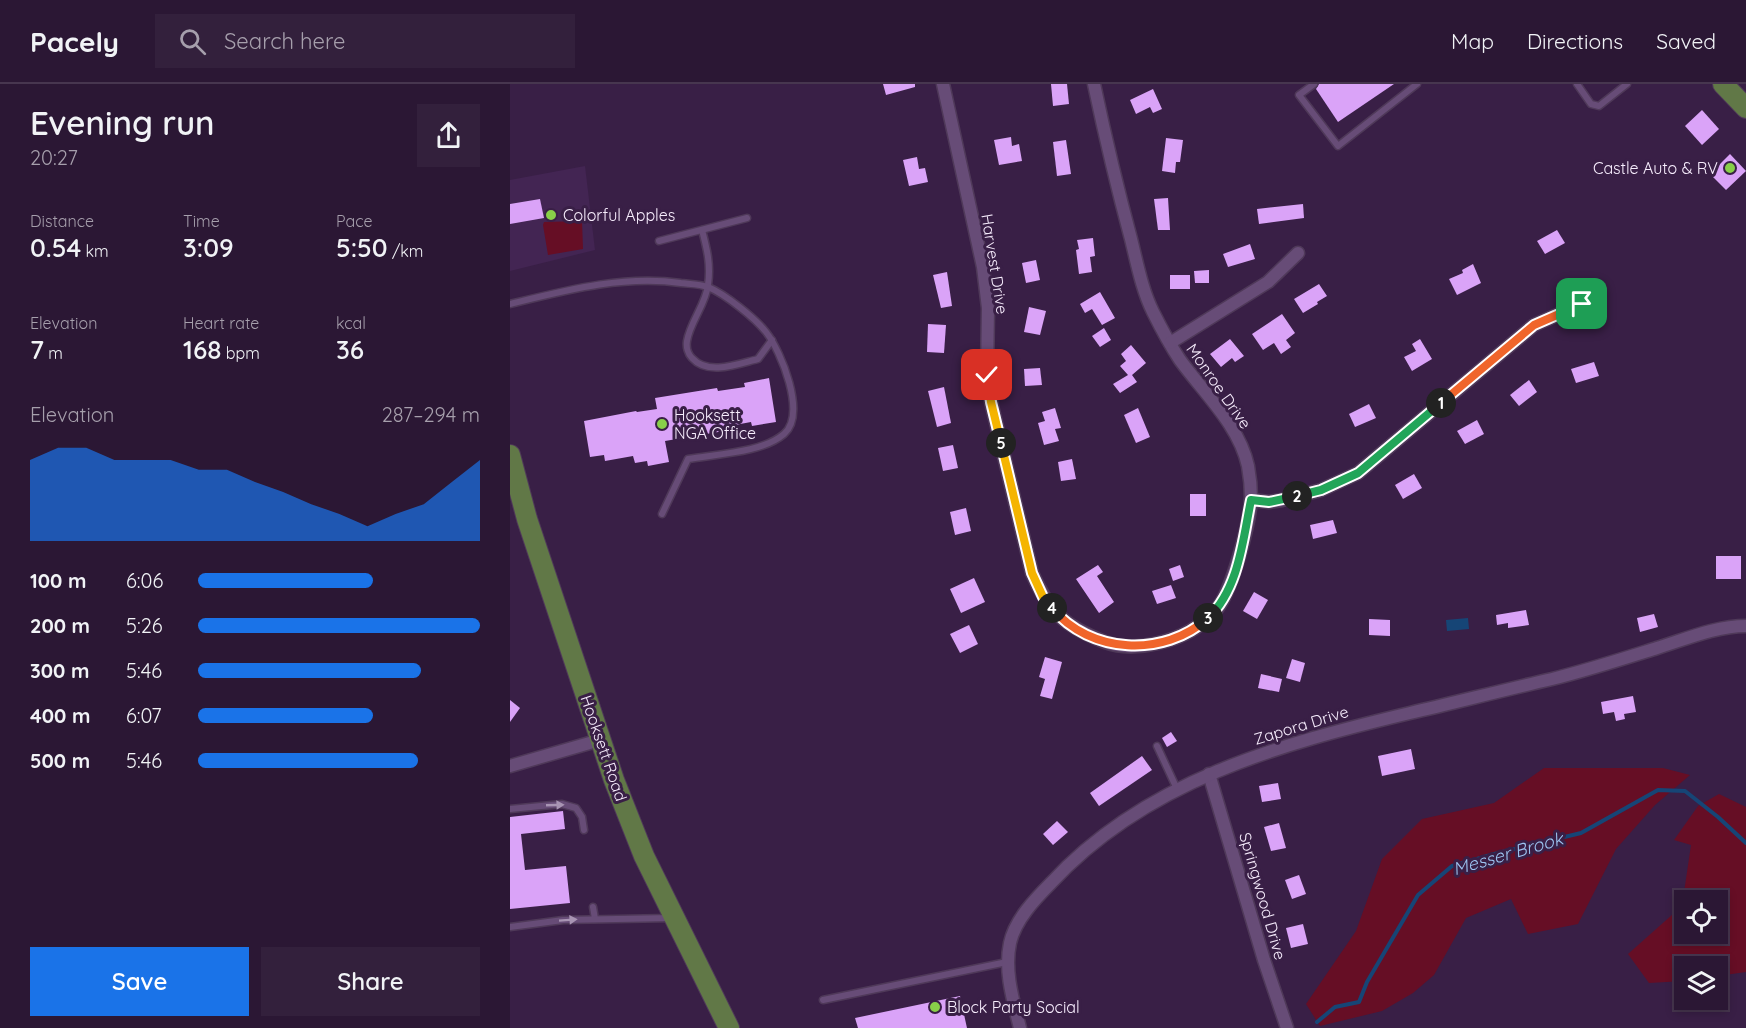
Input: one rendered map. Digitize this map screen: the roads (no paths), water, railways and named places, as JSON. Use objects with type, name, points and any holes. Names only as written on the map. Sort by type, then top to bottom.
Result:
[{"type":"main road","points":[[1723,84],[1746,108]]},
{"type":"main road","name":"Hooksett Road","points":[[510,455],[527,519],[600,740],[644,856],[729,1028]]},
{"type":"street","name":"Harvest Drive","points":[[943,84],[983,267],[988,308],[987,375],[991,402],[1032,573],[1043,597],[1060,618]]},
{"type":"street","name":"Monroe Drive","points":[[1060,618],[1083,633],[1107,643],[1121,645],[1148,645],[1174,639],[1198,627],[1217,609],[1230,585],[1239,559],[1251,500],[1247,462],[1237,438],[1207,392],[1180,360],[1152,310],[1143,285],[1112,166],[1094,84]]},
{"type":"street","points":[[1170,343],[1268,282],[1298,253]]},
{"type":"street","points":[[1251,500],[1269,502],[1302,495],[1321,490],[1358,473],[1534,325],[1582,304]]},
{"type":"street","name":"Zapora Drive","points":[[1020,1028],[1007,962],[1010,940],[1016,926],[1059,874],[1078,855],[1122,822],[1177,789],[1279,747],[1331,732],[1595,668],[1698,635],[1746,626]]},
{"type":"street","points":[[510,766],[600,740]]},
{"type":"street","name":"Springwood Drive","points":[[1209,774],[1264,960],[1287,1028]]},
{"type":"lane","points":[[1314,84],[1299,95],[1338,146],[1417,84]]},
{"type":"lane","points":[[1577,84],[1591,104],[1599,106],[1627,84]]},
{"type":"lane","points":[[658,241],[747,218]]},
{"type":"lane","points":[[702,230],[709,255],[708,287],[687,341],[688,353],[697,364],[710,368],[727,366],[758,359],[772,340]]},
{"type":"lane","points":[[510,304],[620,281],[644,279],[668,281],[708,287],[747,315],[772,340],[780,355],[790,387],[793,410],[791,425],[784,434],[760,447],[688,459],[662,514]]},
{"type":"lane","points":[[1157,746],[1177,789]]},
{"type":"lane","points":[[510,809],[562,804],[576,808],[582,818],[584,830]]},
{"type":"lane","points":[[593,907],[595,919]]},
{"type":"lane","points":[[510,927],[563,920],[674,919]]},
{"type":"lane","points":[[824,1000],[1007,962]]},
{"type":"water","points":[[1468,618],[1469,629],[1447,631],[1446,620]]},
{"type":"waterway","name":"Messer Brook","points":[[1317,1022],[1335,1007],[1359,1002],[1367,982],[1418,895],[1452,866],[1581,833],[1658,790],[1685,791],[1746,843]]},
{"type":"place","name":"Castle Auto & RV","points":[[1730,168]]},
{"type":"place","name":"Colorful Apples","points":[[551,215]]},
{"type":"place","name":"Hooksett NGA Office","points":[[662,424]]},
{"type":"place","name":"Block Party Social","points":[[935,1007]]}]
